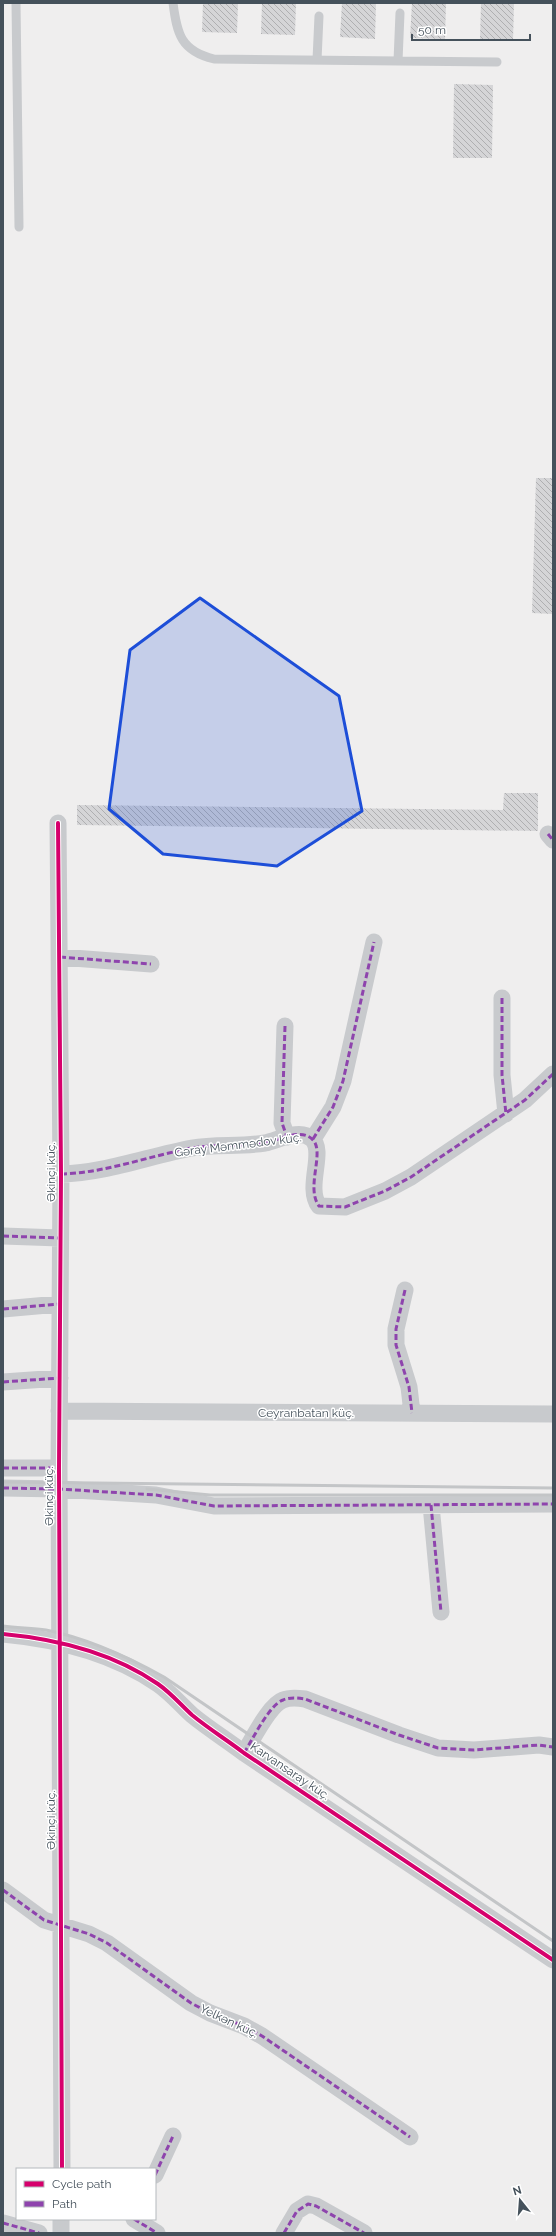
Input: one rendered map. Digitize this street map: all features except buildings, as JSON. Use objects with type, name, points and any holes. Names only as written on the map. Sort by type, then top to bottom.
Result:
[{"type":"street","name":"Əkinçi küç.","points":[[58,823],[61,1174],[59,1489],[62,2168]]},
{"type":"street","points":[[312,1139],[332,1107],[343,1081],[374,942]]},
{"type":"street","points":[[60,957],[151,964]]},
{"type":"street","points":[[502,998],[502,1082],[506,1114]]},
{"type":"street","points":[[285,1026],[282,1123],[286,1137]]},
{"type":"street","name":"Gəray Məmmədov küç.","points":[[61,1174],[93,1170],[195,1148],[252,1144],[304,1135],[312,1139],[316,1146],[313,1190],[314,1200],[319,1206],[329,1208],[345,1207],[385,1191],[411,1178],[506,1114],[525,1100],[553,1074]]},
{"type":"street","points":[[3,1236],[60,1238]]},
{"type":"street","points":[[405,1290],[396,1329],[396,1345],[409,1387],[412,1413]]},
{"type":"street","points":[[3,1309],[59,1304]]},
{"type":"street","points":[[3,1382],[60,1378]]},
{"type":"street","name":"Ceyranbatan küç.","points":[[60,1411],[553,1414]]},
{"type":"street","points":[[3,1468],[59,1468]]},
{"type":"street","points":[[3,1488],[59,1489],[156,1495],[214,1506],[553,1504]]},
{"type":"street","points":[[431,1505],[441,1612]]},
{"type":"street","name":"Karvansaray küç.","points":[[4,1633],[60,1643],[108,1658],[158,1684],[207,1726],[244,1753],[553,1960]]},
{"type":"street","points":[[244,1753],[275,1705],[283,1700],[294,1698],[305,1699],[399,1735],[438,1748],[474,1750],[539,1745],[553,1747]]},
{"type":"street","name":"Yelkən küç.","points":[[3,1890],[38,1916],[107,1943],[191,2003],[210,2014],[244,2026],[262,2036],[410,2137]]},
{"type":"street","points":[[156,2173],[173,2136]]},
{"type":"street","points":[[284,2233],[297,2211],[308,2204],[316,2206],[364,2233]]},
{"type":"street","points":[[61,2220],[61,2233]]},
{"type":"street","points":[[137,2220],[157,2233]]},
{"type":"street","points":[[3,2223],[39,2233]]},
{"type":"lane","points":[[16,3],[19,227]]},
{"type":"lane","points":[[173,3],[178,28],[190,50],[199,56],[214,59],[497,62]]},
{"type":"lane","points":[[398,61],[400,13]]},
{"type":"lane","points":[[317,60],[319,16]]},
{"type":"highlighted area","points":[[200,598],[339,696],[362,811],[277,866],[163,854],[109,809],[130,650]]},
{"type":"railway","points":[[3,1482],[553,1488]]},
{"type":"railway","points":[[147,1489],[210,1495],[553,1495]]},
{"type":"railway","points":[[3,1626],[46,1630],[77,1638],[122,1655],[164,1677],[553,1941]]},
{"type":"marked path","points":[[548,834],[553,840]]},
{"type":"marked path","points":[[313,1139],[333,1107],[343,1081],[374,942]]},
{"type":"marked path","points":[[60,957],[151,964]]},
{"type":"marked path","points":[[502,998],[502,1075],[506,1114]]},
{"type":"marked path","points":[[285,1026],[282,1123],[287,1137]]},
{"type":"marked path","points":[[61,1174],[94,1171],[192,1148],[265,1143],[289,1136],[302,1135],[312,1139],[316,1145],[317,1160],[314,1189],[315,1198],[319,1206],[345,1207],[385,1191],[411,1177],[525,1100],[553,1074]]},
{"type":"marked path","points":[[3,1236],[60,1238]]},
{"type":"marked path","points":[[405,1290],[396,1329],[396,1345],[409,1387],[412,1413]]},
{"type":"marked path","points":[[3,1309],[59,1304]]},
{"type":"marked path","points":[[3,1382],[60,1378]]},
{"type":"marked path","points":[[3,1468],[59,1468]]},
{"type":"marked path","points":[[3,1488],[59,1489],[156,1495],[214,1506],[553,1504]]},
{"type":"marked path","points":[[431,1505],[441,1612]]},
{"type":"marked path","points":[[244,1753],[272,1708],[288,1698],[305,1699],[399,1735],[438,1748],[474,1750],[539,1745],[553,1747]]},
{"type":"marked path","points":[[3,1890],[44,1920],[89,1934],[107,1943],[191,2003],[210,2013],[244,2026],[262,2036],[410,2137]]},
{"type":"marked path","points":[[156,2173],[173,2136]]},
{"type":"marked path","points":[[284,2233],[297,2211],[308,2204],[316,2206],[364,2233]]},
{"type":"marked path","points":[[136,2220],[157,2233]]},
{"type":"marked path","points":[[3,2223],[39,2233]]},
{"type":"cycle path","points":[[58,823],[61,1174],[59,1468],[62,2168]]},
{"type":"cycle path","points":[[3,1634],[23,1636],[84,1649],[141,1673],[172,1695],[192,1715],[244,1753],[553,1960]]}]
